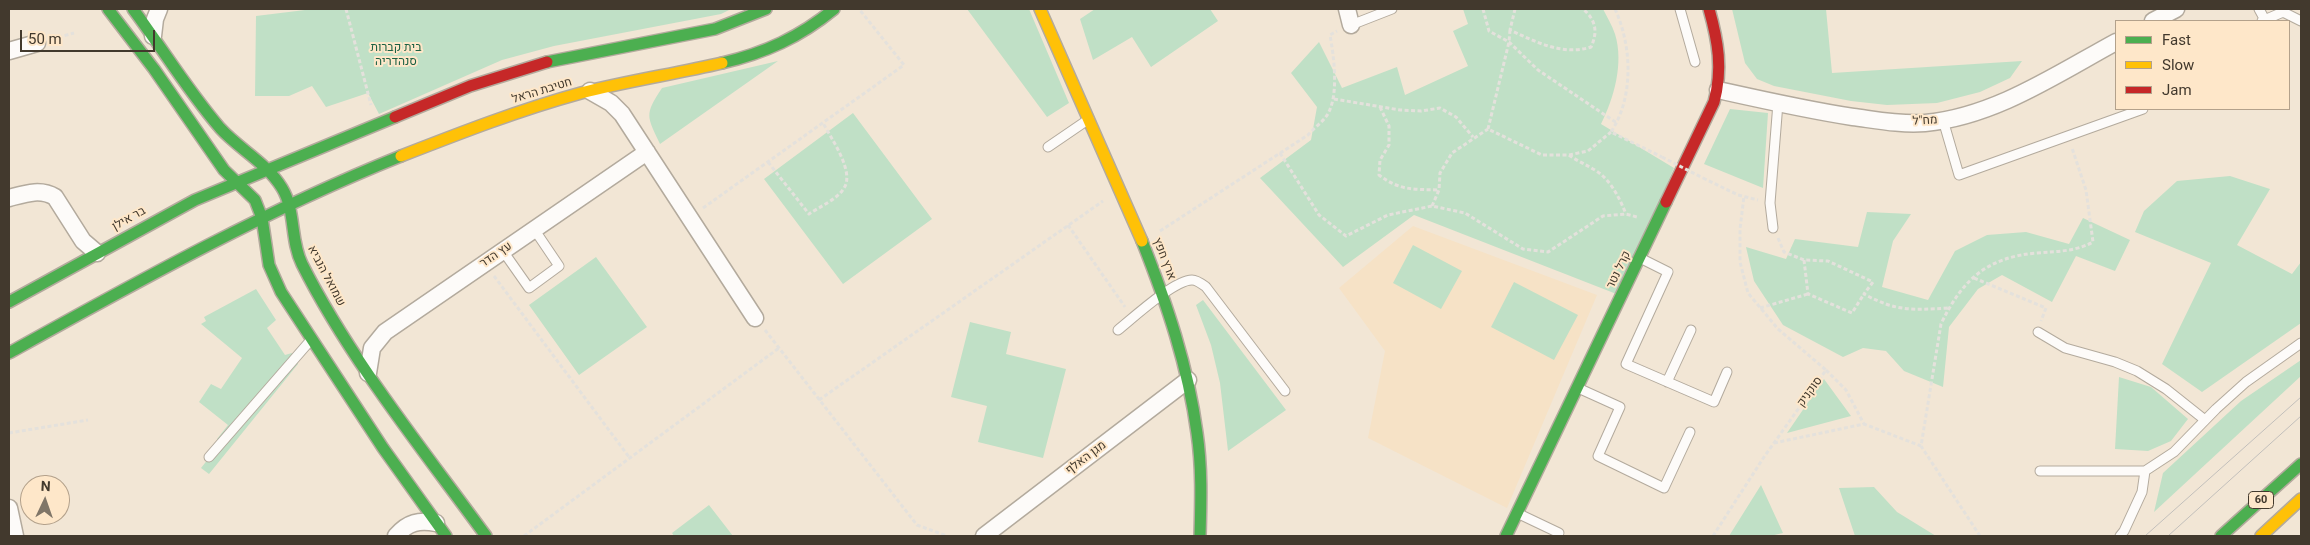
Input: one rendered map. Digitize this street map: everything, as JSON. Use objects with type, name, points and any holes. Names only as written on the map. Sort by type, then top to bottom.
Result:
[{"type":"main road","points":[[108,9],[159,76],[224,170],[255,200],[262,218],[266,255],[273,276],[384,448],[446,536]]},
{"type":"main road","name":"שמואל הנביא","points":[[133,9],[219,126],[237,145],[267,170],[278,183],[290,204],[294,240],[298,256],[368,374],[486,536]]},
{"type":"main road","points":[[267,170],[470,86],[533,65],[597,50],[715,29],[766,9]]},
{"type":"main road","name":"חטיבת הראל","points":[[262,218],[290,204],[479,126],[537,106],[632,81],[752,57],[778,48],[805,32],[834,9]]},
{"type":"main road","name":"ארץ חפץ","points":[[1040,9],[1143,242],[1175,328],[1188,380],[1200,456],[1200,536]]},
{"type":"main road","name":"קרל נטר","points":[[1506,536],[1656,225],[1718,90],[1721,67],[1709,9]]},
{"type":"main road","name":"בר אילן","points":[[9,302],[187,204],[267,170]]},
{"type":"main road","points":[[9,353],[262,218]]},
{"type":"main road","name":"60","points":[[2221,536],[2301,464]]},
{"type":"main road","name":"60","points":[[2261,536],[2301,500]]},
{"type":"street","points":[[153,36],[155,19],[159,9]]},
{"type":"street","points":[[9,51],[37,43]]},
{"type":"street","name":"מח\"ל","points":[[1718,90],[1805,110],[1888,122],[1924,123],[1943,120],[2003,101],[2115,43]]},
{"type":"street","points":[[622,114],[623,100],[632,81]]},
{"type":"street","points":[[590,91],[611,103],[622,114],[756,318]]},
{"type":"street","name":"עץ הדר","points":[[368,374],[372,348],[385,332],[646,152]]},
{"type":"street","points":[[9,198],[33,192],[48,193],[55,197],[83,241],[97,253]]},
{"type":"street","name":"מגן האלף","points":[[984,536],[1188,380]]},
{"type":"street","points":[[9,508],[15,536]]},
{"type":"street","points":[[396,536],[412,522],[436,523]]},
{"type":"lane","points":[[1349,17],[1392,9]]},
{"type":"lane","points":[[1680,9],[1695,62]]},
{"type":"lane","points":[[2265,20],[2283,12],[2301,21]]},
{"type":"lane","points":[[1773,228],[1770,204],[1778,103]]},
{"type":"lane","points":[[1943,120],[1960,175],[2140,110]]},
{"type":"lane","points":[[1048,147],[1088,119]]},
{"type":"lane","points":[[502,251],[529,288],[559,266],[534,230]]},
{"type":"lane","points":[[1640,258],[1668,272],[1626,364],[1714,402],[1727,372]]},
{"type":"lane","points":[[1118,330],[1163,293],[1192,280],[1200,282],[1206,287],[1285,391]]},
{"type":"lane","points":[[1667,382],[1691,330]]},
{"type":"lane","points":[[2038,332],[2066,348],[2115,362],[2137,371],[2166,389],[2205,420]]},
{"type":"lane","points":[[209,458],[312,338]]},
{"type":"lane","points":[[2040,471],[2145,471],[2174,452],[2246,382],[2301,343]]},
{"type":"lane","points":[[1576,388],[1620,407],[1598,456],[1664,488],[1690,432]]},
{"type":"lane","points":[[2120,536],[2142,492],[2145,471]]},
{"type":"lane","points":[[1517,513],[1559,533],[1557,536]]},
{"type":"path","points":[[346,9],[376,126]]},
{"type":"path","points":[[689,217],[904,65],[859,9]]},
{"type":"path","points":[[1482,9],[1489,31],[1509,42],[1538,70],[1617,123]]},
{"type":"path","points":[[1432,206],[1438,190],[1440,173],[1452,153],[1473,137],[1488,129],[1515,9]]},
{"type":"path","points":[[1510,30],[1534,41],[1568,51],[1591,47],[1596,36],[1594,22],[1583,9]]},
{"type":"path","points":[[1488,129],[1542,155],[1569,155],[1588,152],[1611,132],[1617,123],[1627,92],[1624,28],[1615,9]]},
{"type":"path","points":[[1143,242],[1308,135],[1326,117],[1334,99],[1334,54],[1330,34],[1349,17]]},
{"type":"path","points":[[37,43],[74,33]]},
{"type":"path","points":[[1334,99],[1421,111],[1440,108],[1456,117],[1473,137]]},
{"type":"path","points":[[1380,106],[1388,126],[1389,145],[1380,160],[1379,175],[1392,185],[1438,190]]},
{"type":"path","points":[[768,162],[809,214],[836,196],[844,189],[847,180],[846,168],[823,123]]},
{"type":"path","points":[[1611,132],[1703,178],[1744,196],[1770,204]]},
{"type":"path","points":[[1920,446],[1941,324],[1948,308],[1965,286],[1988,265],[2020,254],[2079,250],[2093,242],[2086,190],[2068,136]]},
{"type":"path","points":[[1280,153],[1319,215],[1346,236],[1388,215],[1432,206],[1465,213],[1523,249],[1548,252],[1603,216],[1626,214],[1656,225]]},
{"type":"path","points":[[1569,155],[1595,170],[1608,181],[1626,214]]},
{"type":"path","points":[[819,400],[1120,189]]},
{"type":"path","name":"סוקניק","points":[[1713,536],[1774,443],[1826,370],[1778,329],[1748,293],[1740,262],[1744,196]]},
{"type":"path","points":[[1068,225],[1133,318]]},
{"type":"path","points":[[1760,308],[1808,294],[1852,313],[1873,282],[1828,261],[1804,260],[1784,252],[1773,228]]},
{"type":"path","points":[[1804,260],[1808,294]]},
{"type":"path","points":[[484,263],[629,456]]},
{"type":"path","points":[[1974,278],[2046,308],[2038,332]]},
{"type":"path","points":[[1864,294],[1884,305],[1909,310],[1948,308]]},
{"type":"path","points":[[756,318],[917,525],[947,536]]},
{"type":"path","points":[[524,536],[629,456],[779,348]]},
{"type":"path","points":[[1826,370],[1846,390],[1864,424]]},
{"type":"path","points":[[9,434],[88,420]]},
{"type":"path","points":[[1774,443],[1864,424],[1920,446],[1980,536]]},
{"type":"shaded area","points":[[1413,226],[1597,295],[1507,508],[1368,438],[1385,351],[1339,288]]},
{"type":"green space","name":"בית קברות סנהדריה","points":[[313,9],[731,9],[721,14],[554,46],[502,60],[379,114],[368,93],[326,107],[312,86],[289,96],[255,96],[256,16]]},
{"type":"green space","points":[[967,9],[1029,9],[1069,103],[1047,117]]},
{"type":"green space","points":[[1095,9],[1210,9],[1218,21],[1151,67],[1132,37],[1093,60],[1080,19]]},
{"type":"green space","points":[[1463,9],[1603,9],[1611,24],[1618,45],[1618,68],[1614,92],[1601,124],[1674,168],[1619,295],[1414,215],[1343,267],[1260,178],[1311,140],[1317,107],[1291,73],[1319,42],[1342,88],[1397,67],[1405,95],[1468,66],[1453,31],[1468,24]]},
{"type":"green space","points":[[1732,9],[1826,9],[1832,73],[2022,61],[2010,78],[1980,92],[1937,103],[1887,105],[1851,101],[1774,86],[1757,79],[1745,63]]},
{"type":"green space","points":[[778,61],[660,144],[649,116],[652,104],[662,88]]},
{"type":"green space","points":[[1730,109],[1768,113],[1763,188],[1704,164]]},
{"type":"green space","points":[[853,113],[932,219],[843,284],[764,179]]},
{"type":"green space","points":[[2230,176],[2270,189],[2237,245],[2292,274],[2301,262],[2301,323],[2202,392],[2162,364],[2211,263],[2135,232],[2144,211],[2177,181]]},
{"type":"green space","points":[[1867,212],[1911,214],[1893,241],[1882,287],[1928,300],[1955,251],[1987,235],[2026,232],[2069,244],[2083,218],[2130,240],[2115,271],[2076,256],[2052,302],[2002,275],[1978,289],[1949,327],[1943,387],[1904,371],[1886,351],[1863,348],[1843,357],[1783,325],[1754,281],[1746,247],[1786,259],[1795,239],[1858,247]]},
{"type":"green space","points":[[1413,245],[1462,271],[1441,309],[1393,283]]},
{"type":"green space","points":[[596,257],[647,327],[579,375],[529,305]]},
{"type":"green space","points":[[1514,282],[1578,315],[1554,360],[1491,327]]},
{"type":"green space","points":[[256,289],[276,320],[267,328],[285,355],[292,353],[298,364],[209,474],[201,468],[220,444],[217,439],[228,425],[199,402],[211,384],[221,389],[242,358],[201,324],[206,321],[204,317]]},
{"type":"green space","points":[[1203,300],[1286,410],[1228,451],[1220,383],[1211,345],[1196,305]]},
{"type":"green space","points":[[970,322],[1011,332],[1006,354],[1066,369],[1043,458],[978,442],[987,406],[951,397]]},
{"type":"green space","points":[[2301,360],[2301,376],[2154,512],[2163,473],[2241,401]]},
{"type":"green space","points":[[2119,377],[2151,387],[2188,419],[2171,441],[2148,451],[2115,449]]},
{"type":"green space","points":[[1824,379],[1851,416],[1787,433]]},
{"type":"green space","points":[[1761,485],[1783,533],[1770,536],[1729,536]]},
{"type":"green space","points":[[1874,487],[1897,512],[1936,536],[1855,536],[1839,488]]},
{"type":"green space","points":[[709,505],[733,536],[674,536],[672,533]]},
{"type":"tram line","points":[[2145,536],[2301,397]]},
{"type":"tram line","points":[[2168,536],[2301,416]]},
{"type":"traffic: fast","points":[[108,9],[154,69],[224,170],[255,200],[262,218],[269,265],[281,292],[383,448],[446,536]]},
{"type":"traffic: fast","points":[[133,9],[208,114],[228,136],[276,179],[282,188],[289,206],[298,255],[321,299],[388,403],[486,536]]},
{"type":"traffic: fast","points":[[547,62],[715,29],[766,9]]},
{"type":"traffic: fast","points":[[722,63],[781,43],[808,28],[834,9]]},
{"type":"traffic: fast","points":[[9,302],[195,200],[395,117]]},
{"type":"traffic: fast","points":[[9,353],[202,248],[300,200],[401,156]]},
{"type":"traffic: fast","points":[[1506,536],[1666,202]]},
{"type":"traffic: fast","points":[[1142,241],[1176,336],[1193,408],[1200,459],[1200,536]]},
{"type":"traffic: fast","points":[[2221,536],[2301,464]]},
{"type":"traffic: slow","points":[[1040,9],[1142,241]]},
{"type":"traffic: slow","points":[[401,156],[490,122],[581,93],[722,63]]},
{"type":"traffic: slow","points":[[2261,536],[2301,499]]},
{"type":"traffic: jam","points":[[1666,202],[1714,102],[1717,90],[1718,55],[1709,9]]},
{"type":"traffic: jam","points":[[395,117],[470,86],[547,62]]}]
